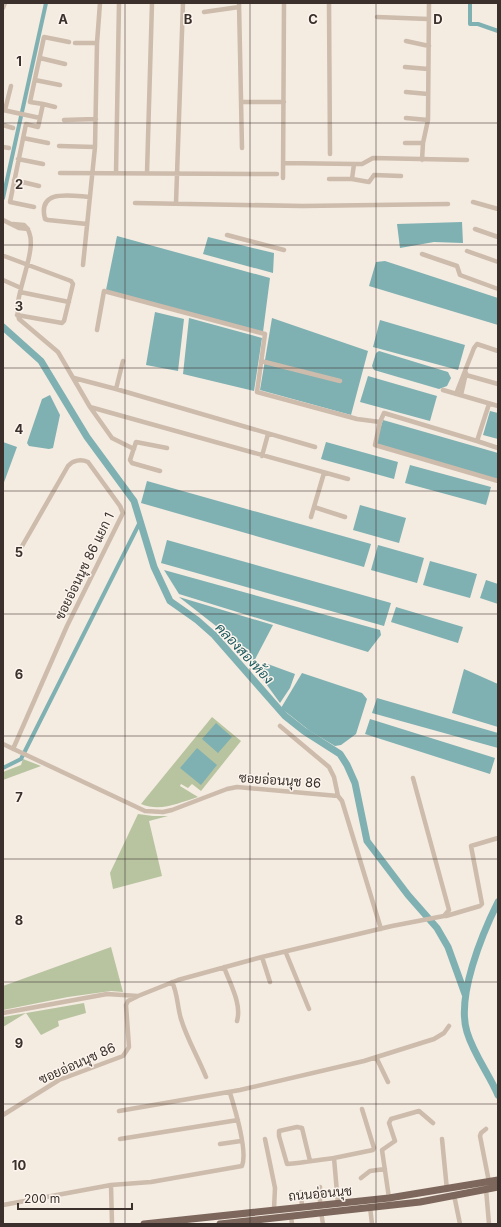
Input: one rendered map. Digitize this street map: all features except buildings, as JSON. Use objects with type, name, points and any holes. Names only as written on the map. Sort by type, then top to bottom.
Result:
[{"type":"main road","name":"ถนนอ่อนนุช","points":[[144,1224],[205,1221],[274,1209],[290,1212],[302,1208],[321,1209],[338,1204],[447,1190],[498,1180]]},
{"type":"main road","name":"ถนนอ่อนนุช","points":[[220,1224],[290,1212],[420,1202],[498,1187]]},
{"type":"street","points":[[3,8],[5,3]]},
{"type":"street","points":[[83,265],[95,147],[97,43],[100,3]]},
{"type":"street","points":[[116,173],[119,3]]},
{"type":"street","points":[[147,173],[152,3]]},
{"type":"street","points":[[176,203],[183,3]]},
{"type":"street","points":[[284,3],[284,178]]},
{"type":"street","points":[[329,3],[330,154]]},
{"type":"street","points":[[422,160],[423,143],[428,120],[429,3]]},
{"type":"street","points":[[204,12],[239,5],[242,148]]},
{"type":"street","points":[[377,17],[428,19]]},
{"type":"street","points":[[55,107],[30,102],[44,37],[69,42]]},
{"type":"street","points":[[406,41],[428,46]]},
{"type":"street","points":[[75,43],[97,43]]},
{"type":"street","points":[[40,58],[65,64]]},
{"type":"street","points":[[405,67],[428,69]]},
{"type":"street","points":[[35,80],[60,85]]},
{"type":"street","points":[[11,86],[4,110],[40,118]]},
{"type":"street","points":[[406,92],[428,94]]},
{"type":"street","points":[[3,93],[9,94]]},
{"type":"street","points":[[241,102],[284,102]]},
{"type":"street","points":[[34,207],[10,202],[26,124],[38,127],[43,104]]},
{"type":"street","points":[[406,118],[428,120]]},
{"type":"street","points":[[64,120],[96,119]]},
{"type":"street","points":[[3,125],[13,128]]},
{"type":"street","points":[[23,138],[48,143]]},
{"type":"street","points":[[405,143],[423,143]]},
{"type":"street","points":[[59,146],[95,147]]},
{"type":"street","points":[[3,147],[9,148]]},
{"type":"street","points":[[284,163],[354,164],[366,163],[374,158],[467,160]]},
{"type":"street","points":[[18,159],[43,164]]},
{"type":"street","points":[[352,179],[354,164]]},
{"type":"street","points":[[60,173],[277,174]]},
{"type":"street","points":[[329,179],[352,179],[369,182],[376,175],[401,176]]},
{"type":"street","points":[[14,180],[39,186]]},
{"type":"street","points":[[87,224],[48,220],[45,219],[44,215],[46,201],[50,197],[90,197]]},
{"type":"street","points":[[473,202],[498,209]]},
{"type":"street","points":[[135,203],[303,206],[448,204]]},
{"type":"street","points":[[3,220],[20,228],[28,229],[30,239],[27,265],[17,315],[19,319],[58,352],[90,407],[112,438],[134,449]]},
{"type":"street","points":[[475,229],[498,237]]},
{"type":"street","points":[[227,235],[284,250]]},
{"type":"street","points":[[467,251],[498,262]]},
{"type":"street","points":[[422,254],[457,266],[460,275],[498,289]]},
{"type":"street","points":[[4,256],[71,281],[72,288],[64,321],[62,323],[17,315]]},
{"type":"street","points":[[3,280],[21,290],[69,302]]},
{"type":"street","points":[[97,330],[104,291],[265,334],[257,392],[357,419],[380,422]]},
{"type":"street","points":[[458,394],[474,348],[477,344],[498,351]]},
{"type":"street","points":[[116,389],[123,361]]},
{"type":"street","points":[[261,361],[340,381]]},
{"type":"street","points":[[466,373],[498,384]]},
{"type":"street","points":[[74,378],[315,447]]},
{"type":"street","points":[[443,390],[498,406]]},
{"type":"street","points":[[477,441],[489,404]]},
{"type":"street","points":[[90,407],[348,479]]},
{"type":"street","points":[[498,448],[384,413],[380,422],[375,445],[498,481]]},
{"type":"street","points":[[262,456],[268,434]]},
{"type":"street","points":[[160,471],[132,463],[130,460],[135,443],[138,441],[167,448]]},
{"type":"street","name":"ซอยอ่อนนุช 86 แยก 1","points":[[13,749],[67,626],[123,512],[88,462],[77,460],[68,466],[21,548]]},
{"type":"street","points":[[311,517],[324,473]]},
{"type":"street","points":[[314,507],[345,517]]},
{"type":"street","points":[[280,726],[329,767],[334,777],[338,796]]},
{"type":"street","name":"ซอยอ่อนนุช 86","points":[[3,744],[124,801],[152,812],[172,810],[227,788],[236,787],[338,796],[342,801],[382,929]]},
{"type":"street","points":[[413,778],[449,910],[444,916]]},
{"type":"street","points":[[121,995],[126,1005],[138,996],[172,982],[224,967],[382,929],[424,921],[480,906],[482,904],[471,846],[498,838]]},
{"type":"street","points":[[286,953],[309,1009]]},
{"type":"street","points":[[262,957],[270,982]]},
{"type":"street","points":[[224,967],[237,1003],[237,1021]]},
{"type":"street","points":[[172,982],[175,989],[180,1018],[189,1042],[206,1077]]},
{"type":"street","points":[[3,1013],[107,994],[138,996]]},
{"type":"street","name":"ซอยอ่อนนุช 86","points":[[3,1115],[59,1080],[123,1056],[129,1047],[126,1005]]},
{"type":"street","points":[[119,1111],[230,1093],[376,1057],[434,1039],[444,1033],[449,1026]]},
{"type":"street","points":[[376,1057],[388,1082]]},
{"type":"street","points":[[3,1205],[111,1185],[151,1182],[242,1166],[244,1161],[242,1141],[238,1120],[230,1093]]},
{"type":"street","points":[[310,1161],[302,1128],[297,1127],[279,1131],[278,1133],[285,1163],[310,1161],[334,1158],[373,1150],[374,1148],[362,1109]]},
{"type":"street","points":[[389,1198],[382,1150],[395,1141],[389,1126],[391,1119],[419,1111],[433,1123]]},
{"type":"street","points":[[120,1139],[238,1120]]},
{"type":"street","points":[[486,1129],[480,1136],[489,1182]]},
{"type":"street","points":[[265,1139],[275,1188],[274,1209]]},
{"type":"street","points":[[442,1139],[447,1190]]},
{"type":"street","points":[[220,1144],[242,1141]]},
{"type":"street","points":[[334,1158],[338,1204]]},
{"type":"street","points":[[361,1178],[370,1171],[385,1169]]},
{"type":"street","points":[[111,1185],[112,1224]]},
{"type":"street","points":[[320,1187],[323,1224]]},
{"type":"street","points":[[486,1189],[489,1224]]},
{"type":"street","points":[[301,1192],[302,1208]]},
{"type":"street","points":[[454,1195],[460,1224]]},
{"type":"street","points":[[370,1207],[372,1224]]},
{"type":"street","points":[[290,1212],[292,1224]]},
{"type":"green space","points":[[212,717],[241,741],[201,791],[192,784],[188,788],[181,784],[180,786],[198,797],[163,807],[141,804]]},
{"type":"green space","points":[[23,759],[41,766],[3,780],[3,772],[21,765]]},
{"type":"green space","points":[[138,814],[168,816],[149,821],[162,876],[113,889],[110,873]]},
{"type":"green space","points":[[111,947],[123,992],[111,991],[68,997],[3,1010],[3,986]]},
{"type":"green space","points":[[84,1003],[86,1013],[58,1021],[59,1026],[41,1035],[26,1013]]},
{"type":"green space","points":[[26,1013],[3,1027],[3,1017]]},
{"type":"water","points":[[462,222],[463,243],[434,242],[400,248],[397,224]]},
{"type":"water","points":[[117,236],[270,278],[263,332],[106,290]]},
{"type":"water","points":[[208,237],[274,253],[273,273],[203,254]]},
{"type":"water","points":[[385,261],[498,298],[498,325],[369,286],[376,262]]},
{"type":"water","points":[[155,312],[184,319],[178,371],[146,365]]},
{"type":"water","points":[[189,318],[262,338],[254,391],[183,374]]},
{"type":"water","points":[[272,318],[368,351],[351,415],[260,390]]},
{"type":"water","points":[[380,320],[465,345],[458,370],[373,347]]},
{"type":"water","points":[[379,351],[448,372],[451,378],[447,386],[439,389],[374,370],[372,366],[376,353]]},
{"type":"water","points":[[368,376],[437,396],[430,421],[360,402]]},
{"type":"water","points":[[50,395],[60,415],[53,448],[49,449],[29,446],[27,443],[42,399]]},
{"type":"water","points":[[490,411],[498,413],[498,439],[483,435]]},
{"type":"water","points":[[383,420],[498,453],[498,481],[375,445]]},
{"type":"water","points":[[3,442],[17,447],[3,485]]},
{"type":"water","points":[[326,442],[398,462],[394,479],[321,459]]},
{"type":"water","points":[[410,465],[491,487],[486,505],[405,483]]},
{"type":"water","points":[[147,481],[371,544],[364,567],[141,503]]},
{"type":"water","points":[[360,505],[406,518],[399,543],[353,530]]},
{"type":"water","points":[[167,540],[391,603],[384,626],[161,563]]},
{"type":"water","points":[[378,545],[424,558],[417,583],[371,570]]},
{"type":"water","points":[[430,561],[477,574],[470,598],[423,585]]},
{"type":"water","points":[[164,570],[380,630],[381,635],[368,652],[179,594]]},
{"type":"water","points":[[486,580],[498,584],[498,604],[480,598]]},
{"type":"water","points":[[179,597],[273,625],[252,665],[216,626]]},
{"type":"water","points":[[396,607],[463,627],[458,643],[391,622]]},
{"type":"water","points":[[265,663],[295,674],[290,688],[280,703],[264,681],[260,668]]},
{"type":"water","points":[[464,669],[498,684],[498,727],[452,713]]},
{"type":"water","points":[[302,673],[362,693],[367,699],[356,734],[341,745],[335,746],[310,731],[281,708]]},
{"type":"water","points":[[377,698],[498,733],[498,748],[372,713]]},
{"type":"water","points":[[370,719],[495,758],[490,774],[365,734]]},
{"type":"water","points":[[216,723],[232,737],[218,753],[202,739]]},
{"type":"water","points":[[197,748],[217,765],[201,785],[180,768]]},
{"type":"waterway","points":[[3,198],[46,3]]},
{"type":"waterway","points":[[470,3],[470,24],[478,24],[498,31]]},
{"type":"waterway","name":"คลองสองห้อง","points":[[3,327],[41,361],[87,437],[134,501],[154,567],[170,601],[197,620],[214,635],[285,716],[304,731],[340,754],[355,783],[367,841],[408,895],[437,928],[448,947],[465,994]]},
{"type":"waterway","points":[[3,768],[21,759],[141,520]]},
{"type":"waterway","points":[[498,902],[478,948],[472,966],[465,1001],[467,1032],[498,1095]]}]
